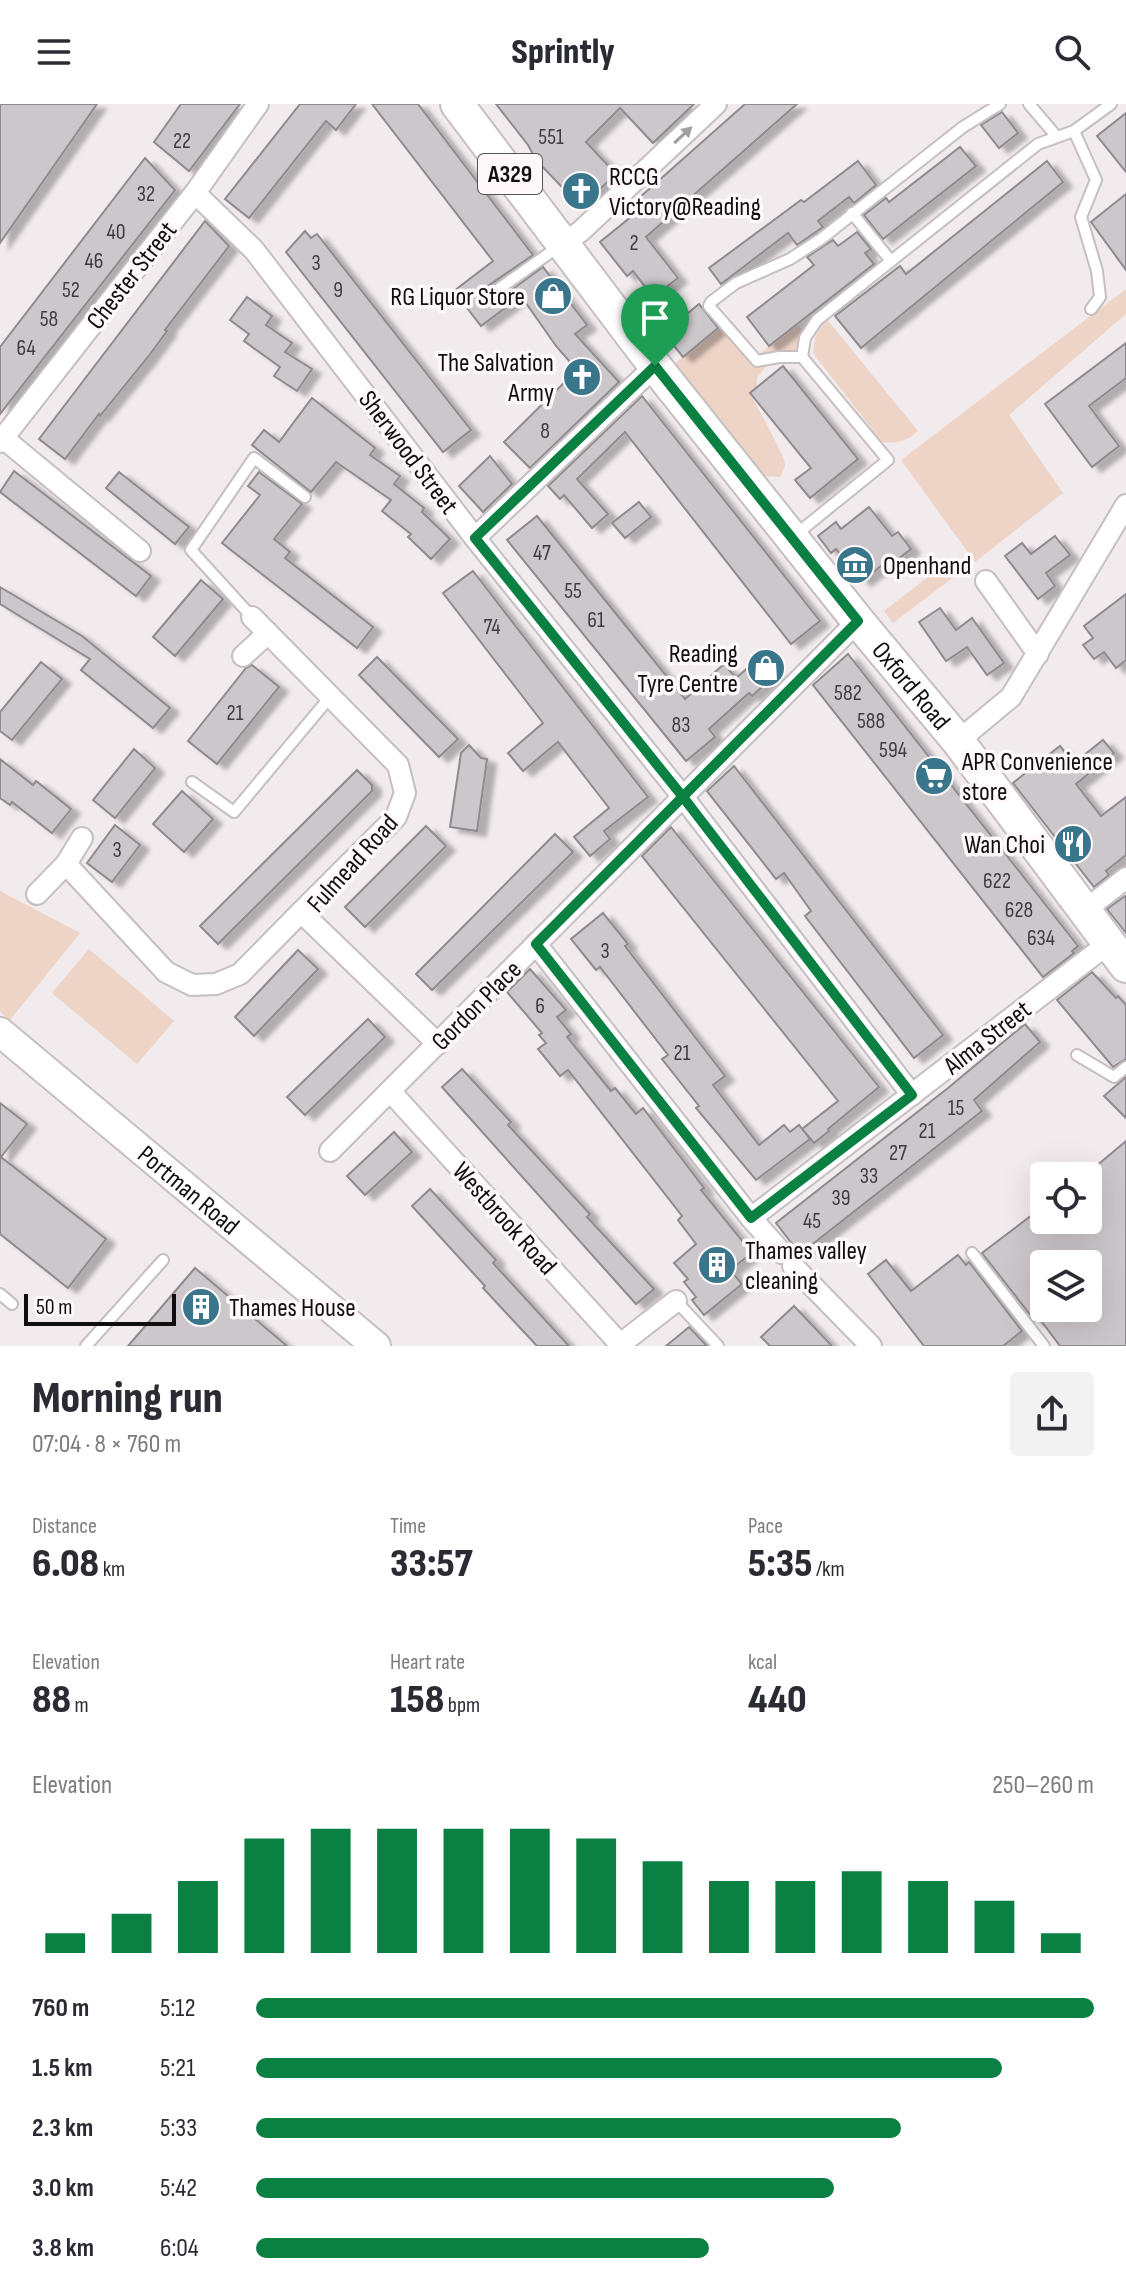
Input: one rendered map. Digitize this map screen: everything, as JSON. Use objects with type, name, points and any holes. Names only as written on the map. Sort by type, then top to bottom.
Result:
[{"type":"main road","name":"Oxford Road","points":[[460,105],[655,366],[958,741],[1117,955]]},
{"type":"street","name":"Chester Street","points":[[2,440],[195,193],[258,104]]},
{"type":"street","points":[[563,244],[581,231],[716,104]]},
{"type":"street","name":"Sherwood Street","points":[[195,193],[254,250],[475,538],[683,797],[912,1095]]},
{"type":"street","points":[[475,538],[655,366]]},
{"type":"street","points":[[2,440],[140,551]]},
{"type":"street","points":[[958,741],[1011,697],[1126,505]]},
{"type":"street","points":[[986,581],[1038,654]]},
{"type":"street","name":"Fulmead Road","points":[[252,617],[398,765],[405,793],[396,817],[301,912],[438,1044]]},
{"type":"street","name":"Gordon Place","points":[[330,1151],[858,621]]},
{"type":"street","points":[[243,656],[268,633]]},
{"type":"street","points":[[37,894],[66,864],[82,838]]},
{"type":"street","points":[[66,864],[166,972],[192,985],[216,984],[240,974],[301,912]]},
{"type":"street","points":[[1084,911],[1126,878]]},
{"type":"street","points":[[536,944],[751,1218],[871,1346]]},
{"type":"street","name":"Alma Street","points":[[751,1218],[912,1095],[1117,955]]},
{"type":"street","name":"Portman Road","points":[[0,1032],[376,1346]]},
{"type":"street","name":"Westbrook Road","points":[[390,1091],[619,1345],[676,1301]]},
{"type":"lane","points":[[802,357],[757,361],[709,306],[736,283],[790,259],[821,239],[963,127],[1000,104]]},
{"type":"lane","points":[[1029,104],[1057,137]]},
{"type":"lane","points":[[793,537],[888,460],[802,357],[805,338],[817,320],[1038,144],[1074,131],[1111,104]]},
{"type":"lane","points":[[1074,131],[1096,180],[1081,217],[1097,271],[1100,297],[1091,309]]},
{"type":"lane","points":[[852,213],[891,261]]},
{"type":"lane","points":[[490,295],[563,244]]},
{"type":"lane","points":[[252,617],[191,550],[254,458],[305,497]]},
{"type":"lane","points":[[192,782],[234,812],[330,697]]},
{"type":"lane","points":[[1077,1055],[1114,1077],[1126,1067]]},
{"type":"lane","points":[[972,1253],[1044,1346]]},
{"type":"lane","points":[[86,1346],[163,1260]]},
{"type":"lane","points":[[0,1294],[12,1304]]},
{"type":"lane","points":[[676,1301],[718,1346]]},
{"type":"shaded area","points":[[1126,289],[1126,314],[1009,415],[1063,493],[975,562],[901,460]]},
{"type":"shaded area","points":[[826,318],[918,431],[902,441],[882,442],[813,353],[815,338]]},
{"type":"shaded area","points":[[732,321],[759,354],[798,324],[809,341],[798,361],[777,352],[757,378],[757,387],[750,393],[784,460],[780,477],[765,476],[672,366],[718,328]]},
{"type":"shaded area","points":[[954,562],[967,567],[893,623],[884,611],[941,567]]},
{"type":"shaded area","points":[[0,891],[80,933],[10,1020],[0,1012]]},
{"type":"shaded area","points":[[89,949],[174,1021],[137,1064],[52,993]]},
{"type":"building","points":[[0,104],[97,104],[0,243]]},
{"type":"building","points":[[181,104],[240,104],[189,171],[154,142]]},
{"type":"building","points":[[300,104],[356,104],[336,130],[326,121],[249,218],[225,199]]},
{"type":"building","points":[[372,104],[418,104],[533,255],[485,288],[482,295],[484,300],[495,302],[543,267],[587,325],[575,334],[619,382],[530,468],[504,442],[577,370],[521,296],[481,326],[464,304],[454,291],[493,261]]},
{"type":"building","points":[[496,104],[694,104],[653,143],[620,108],[586,142],[616,174],[581,207],[536,160]]},
{"type":"building","points":[[745,104],[797,104],[646,237],[678,278],[653,297],[633,271],[627,276],[600,242],[637,212],[631,205]]},
{"type":"building","points":[[1002,112],[1018,133],[999,148],[981,125]]},
{"type":"building","points":[[1126,113],[1126,172],[1097,136]]},
{"type":"building","points":[[960,147],[976,166],[883,239],[864,215],[886,198],[889,202]]},
{"type":"building","points":[[145,158],[175,190],[0,414],[0,347]]},
{"type":"building","points":[[858,161],[876,185],[854,203],[849,197],[818,221],[823,227],[797,245],[788,233],[721,284],[709,268]]},
{"type":"building","points":[[1047,161],[1063,182],[861,348],[835,316],[900,266],[906,274]]},
{"type":"building","points":[[1126,194],[1126,270],[1091,222]]},
{"type":"building","points":[[205,221],[229,246],[148,357],[65,459],[39,439]]},
{"type":"building","points":[[305,231],[311,238],[317,234],[471,430],[443,452],[286,252]]},
{"type":"building","points":[[857,232],[871,249],[865,253],[874,264],[769,346],[747,317],[814,265],[807,257],[833,240],[838,246]]},
{"type":"building","points":[[247,297],[272,316],[266,325],[292,343],[285,352],[312,369],[297,391],[274,376],[280,367],[244,341],[249,334],[230,320]]},
{"type":"building","points":[[668,300],[682,318],[699,304],[718,328],[683,357],[649,315]]},
{"type":"building","points":[[1126,343],[1126,378],[1089,406],[1119,446],[1092,467],[1045,404]]},
{"type":"building","points":[[783,366],[858,459],[810,498],[795,480],[811,468],[750,393]]},
{"type":"building","points":[[642,396],[820,621],[791,644],[625,432],[577,479],[608,514],[592,528],[564,495],[560,499],[548,486]]},
{"type":"building","points":[[312,398],[375,448],[370,455],[400,476],[394,484],[424,508],[422,512],[450,539],[431,559],[408,537],[411,534],[382,511],[391,500],[336,462],[311,492],[252,445],[264,430],[279,442]]},
{"type":"building","points":[[490,456],[512,484],[483,512],[459,486]]},
{"type":"building","points":[[14,471],[151,576],[136,596],[0,492]]},
{"type":"building","points":[[119,472],[189,527],[175,544],[106,488]]},
{"type":"building","points":[[259,472],[302,504],[274,539],[290,552],[285,558],[373,627],[357,648],[222,543],[260,495],[248,486]]},
{"type":"building","points":[[639,502],[651,517],[625,538],[612,523]]},
{"type":"building","points":[[869,507],[892,536],[898,532],[911,549],[894,562],[891,558],[862,581],[836,549],[831,553],[818,536],[836,522],[841,529]]},
{"type":"building","points":[[537,516],[685,699],[724,664],[736,678],[759,658],[775,675],[752,696],[749,693],[709,729],[715,737],[686,761],[507,540]]},
{"type":"building","points":[[1055,536],[1070,555],[1046,573],[1055,586],[1038,599],[1005,556],[1022,543],[1031,554]]},
{"type":"building","points":[[473,571],[648,797],[604,831],[610,839],[590,856],[574,837],[609,808],[558,742],[523,771],[508,753],[543,723],[443,593]]},
{"type":"building","points":[[201,580],[223,599],[175,656],[153,637]]},
{"type":"building","points":[[0,587],[82,636],[170,708],[153,728],[81,670],[90,659],[0,604]]},
{"type":"building","points":[[1126,594],[1126,660],[1116,668],[1104,652],[1094,659],[1083,645],[1093,638],[1084,626]]},
{"type":"building","points":[[940,608],[956,630],[972,618],[1004,663],[987,675],[967,647],[946,661],[919,622]]},
{"type":"building","points":[[848,654],[1078,946],[1072,951],[1074,953],[1043,977],[813,685]]},
{"type":"building","points":[[377,657],[458,739],[439,757],[359,675]]},
{"type":"building","points":[[41,662],[62,679],[12,740],[0,731],[0,712]]},
{"type":"building","points":[[252,665],[279,687],[217,764],[188,741],[246,668]]},
{"type":"building","points":[[1103,740],[1114,753],[1076,784],[1101,816],[1126,797],[1126,855],[1106,871],[1109,875],[1094,887],[1013,783],[1060,746],[1074,763]]},
{"type":"building","points":[[469,745],[481,758],[487,759],[477,831],[450,827],[461,753]]},
{"type":"building","points":[[134,749],[155,768],[115,818],[93,800]]},
{"type":"building","points":[[0,759],[33,785],[36,781],[71,809],[52,833],[12,802],[10,805],[0,798]]},
{"type":"building","points":[[734,766],[943,1035],[914,1058],[805,916],[811,911],[784,873],[776,879],[707,791]]},
{"type":"building","points":[[357,770],[372,785],[372,791],[218,944],[200,926]]},
{"type":"building","points":[[182,791],[213,819],[184,852],[153,824]]},
{"type":"building","points":[[115,825],[140,845],[112,882],[87,863]]},
{"type":"building","points":[[426,826],[446,846],[365,927],[345,907]]},
{"type":"building","points":[[671,827],[879,1087],[814,1143],[802,1129],[838,1101],[642,856]]},
{"type":"building","points":[[555,834],[573,852],[432,990],[416,974]]},
{"type":"building","points":[[1126,897],[1126,933],[1107,909]]},
{"type":"building","points":[[603,913],[725,1076],[713,1085],[759,1145],[784,1125],[790,1132],[799,1125],[810,1139],[756,1180],[696,1108],[699,1106],[662,1059],[668,1055],[600,967],[596,970],[571,939]]},
{"type":"building","points":[[298,950],[318,969],[254,1036],[235,1017]]},
{"type":"building","points":[[530,969],[566,1010],[557,1017],[571,1034],[567,1037],[611,1091],[615,1088],[636,1114],[643,1108],[704,1188],[701,1190],[752,1253],[730,1270],[742,1284],[704,1315],[692,1300],[696,1297],[684,1282],[688,1279],[674,1263],[696,1244],[678,1220],[682,1216],[568,1070],[560,1076],[538,1049],[546,1043],[539,1035],[542,1033],[507,992]]},
{"type":"building","points":[[1092,972],[1126,1005],[1126,1059],[1113,1067],[1057,1000]]},
{"type":"building","points":[[368,1019],[385,1037],[305,1115],[287,1097]]},
{"type":"building","points":[[1025,1024],[1040,1042],[974,1100],[982,1111],[800,1254],[776,1223]]},
{"type":"building","points":[[462,1069],[511,1122],[508,1125],[590,1214],[587,1217],[654,1289],[636,1304],[442,1087]]},
{"type":"building","points":[[1126,1077],[1126,1118],[1104,1096]]},
{"type":"building","points":[[0,1103],[27,1124],[1,1157],[106,1239],[68,1288],[0,1234]]},
{"type":"building","points":[[394,1132],[412,1152],[365,1195],[347,1176]]},
{"type":"building","points":[[1126,1141],[1126,1346],[1060,1346],[1042,1322],[1102,1322],[1102,1250],[1030,1250],[1030,1315],[982,1253],[1030,1217],[1030,1234],[1102,1234],[1101,1162]]},
{"type":"building","points":[[430,1189],[569,1346],[537,1346],[483,1288],[485,1286],[412,1206]]},
{"type":"building","points":[[958,1255],[966,1265],[969,1262],[1022,1331],[1003,1346],[924,1346],[868,1274],[886,1260],[911,1291]]},
{"type":"building","name":"Thames House","points":[[195,1268],[287,1346],[128,1346]]},
{"type":"building","points":[[794,1306],[832,1346],[770,1346],[761,1337]]},
{"type":"building","points":[[689,1327],[707,1346],[666,1346]]},
{"type":"place","name":"RCCG Victory@Reading","points":[[581,191]]},
{"type":"place","name":"RG Liquor Store","points":[[553,296]]},
{"type":"place","name":"The Salvation Army","points":[[582,377]]},
{"type":"place","name":"Openhand","points":[[855,565]]},
{"type":"place","name":"Reading Tyre Centre","points":[[766,668]]},
{"type":"place","name":"APR Convenience store","points":[[934,776]]},
{"type":"place","name":"Wan Choi","points":[[1073,844]]},
{"type":"place","name":"Thames valley cleaning","points":[[717,1265]]},
{"type":"place","name":"Thames House","points":[[201,1307]]},
{"type":"route","points":[[655,366],[475,538],[683,797],[912,1095],[751,1218],[536,944],[683,797],[858,621],[655,366]]}]
